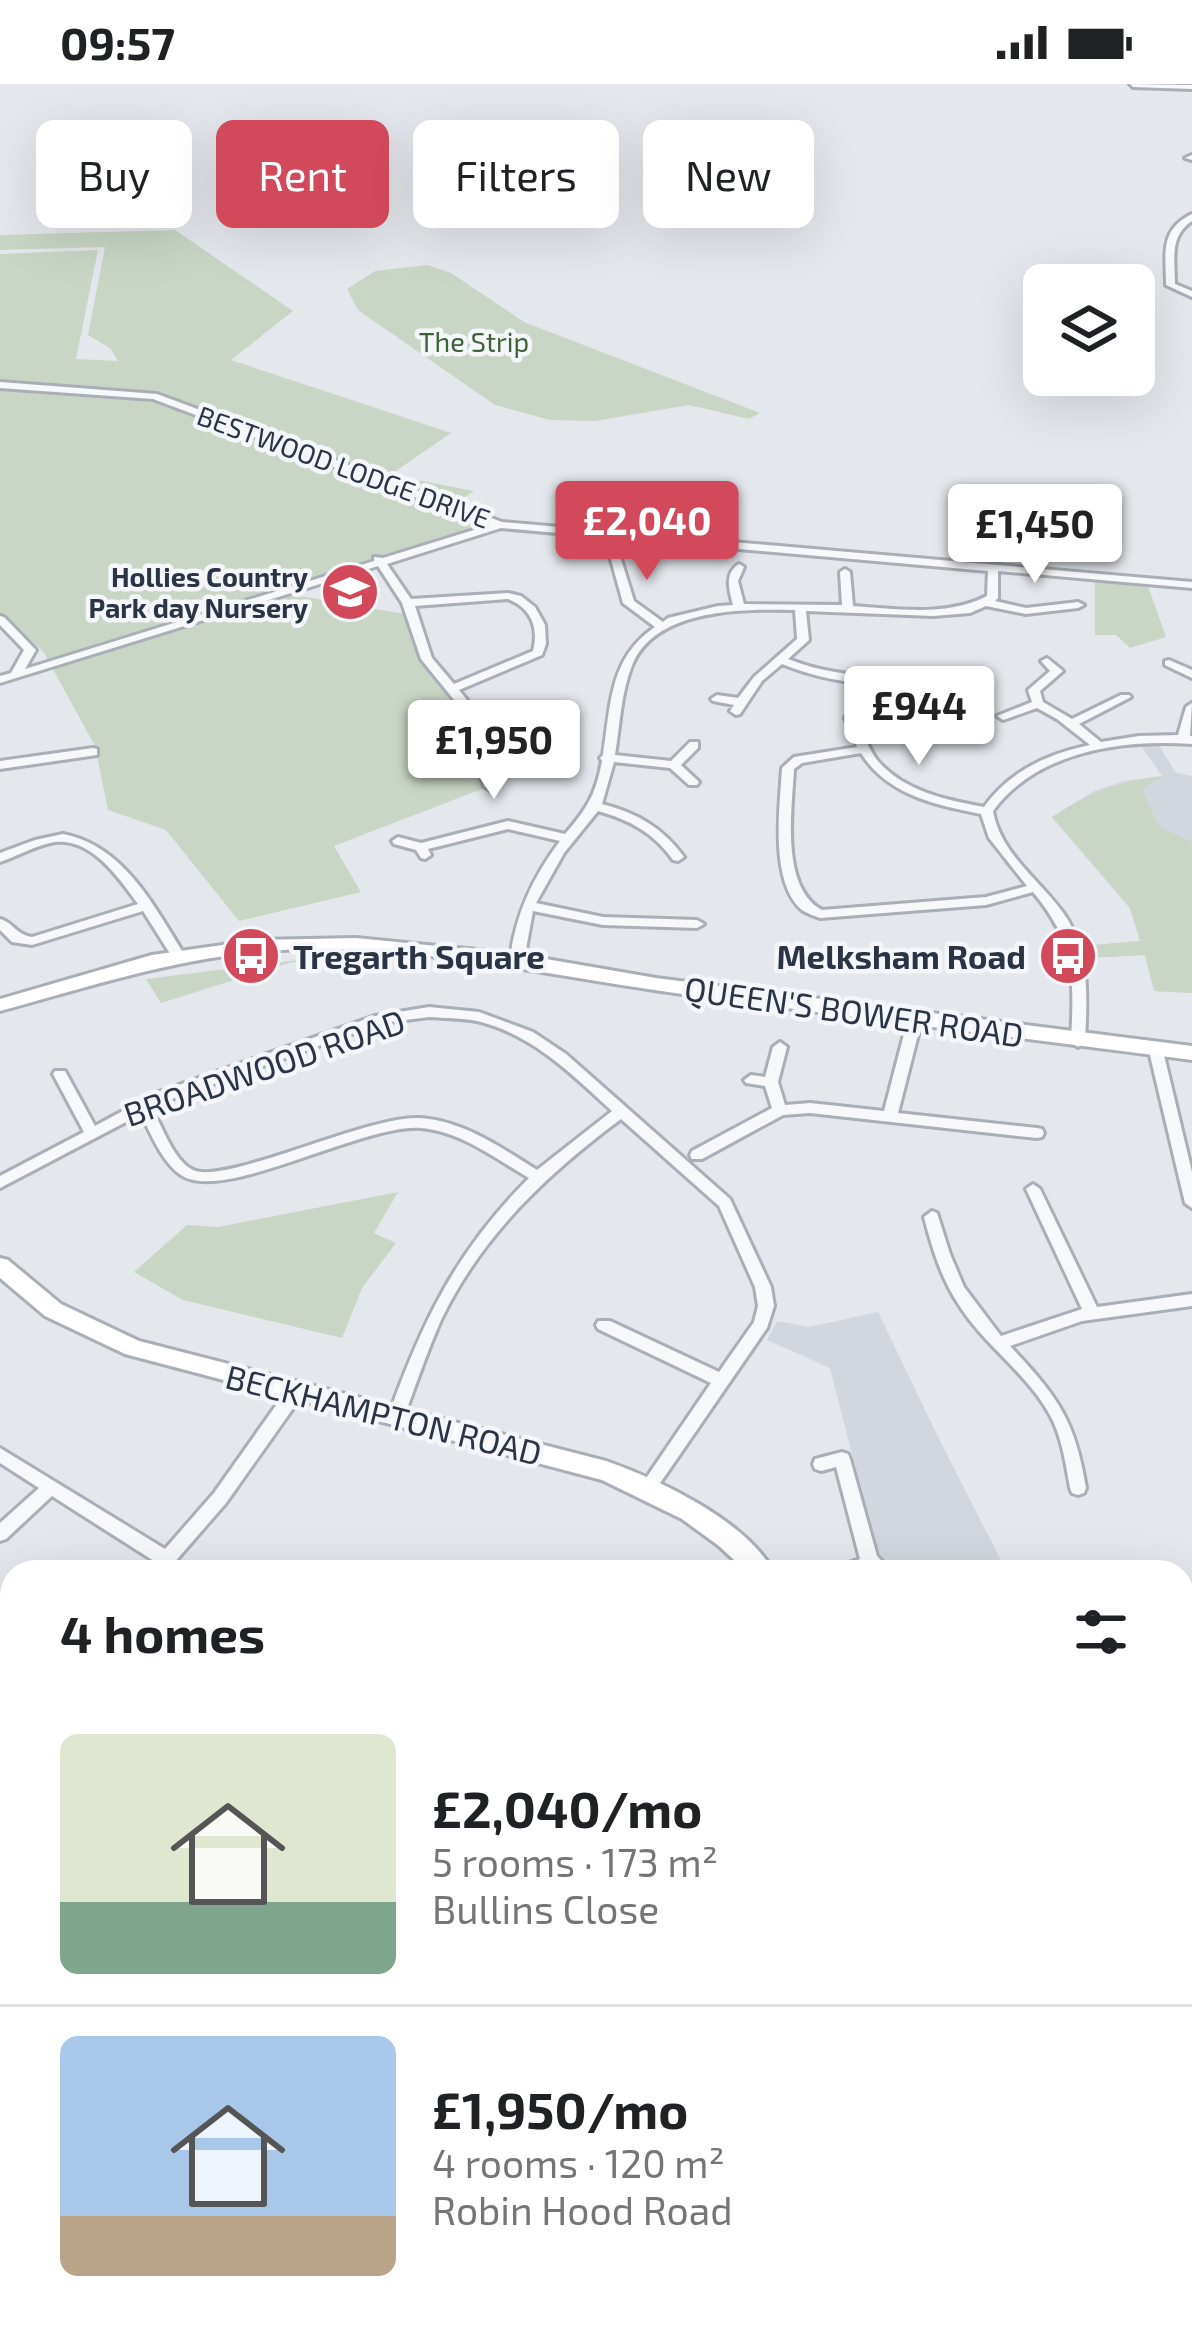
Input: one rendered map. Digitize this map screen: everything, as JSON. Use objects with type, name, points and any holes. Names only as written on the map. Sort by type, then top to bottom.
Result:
[{"type":"street","points":[[1134,86],[1192,87]]},
{"type":"street","points":[[1192,217],[1179,223],[1170,236],[1172,285],[1192,294]]},
{"type":"street","name":"BESTWOOD LODGE DRIVE","points":[[0,385],[154,396],[500,525],[1192,585]]},
{"type":"street","points":[[0,680],[500,525]]},
{"type":"street","points":[[615,556],[613,572],[629,603],[660,625]]},
{"type":"street","points":[[378,560],[408,603],[427,659],[454,688],[470,717],[490,786]]},
{"type":"street","points":[[739,567],[733,581],[739,609]]},
{"type":"street","points":[[989,603],[993,571]]},
{"type":"street","points":[[830,580],[846,576],[848,607]]},
{"type":"street","points":[[408,603],[508,596],[520,598],[533,609],[543,638],[538,653],[454,688]]},
{"type":"street","points":[[518,960],[539,878],[596,806],[628,659],[660,625],[683,616],[739,609],[848,607],[957,615],[989,603],[1026,611],[1054,604],[1078,605]]},
{"type":"street","points":[[717,699],[738,706],[758,679],[803,640],[800,608]]},
{"type":"street","points":[[0,619],[30,650],[78,655]]},
{"type":"street","points":[[15,676],[30,650]]},
{"type":"street","points":[[783,661],[838,684],[952,674]]},
{"type":"street","points":[[1071,661],[1051,664],[1052,680],[1034,690],[1038,704],[1072,723],[1099,746]]},
{"type":"street","points":[[737,672],[758,679]]},
{"type":"street","points":[[1072,723],[1114,698]]},
{"type":"street","points":[[1003,716],[1038,704]]},
{"type":"street","points":[[1078,1042],[1081,981],[1076,953],[1061,919],[992,832],[987,811],[993,798],[1020,777],[1058,758],[1099,746],[1187,739],[1192,707]]},
{"type":"street","points":[[851,718],[860,750],[890,779],[914,793],[987,811]]},
{"type":"street","points":[[674,765],[694,745]]},
{"type":"street","points":[[860,750],[798,760],[788,767],[787,858],[798,903],[807,911],[820,914],[986,901],[1037,887]]},
{"type":"street","points":[[0,765],[93,752]]},
{"type":"street","points":[[606,758],[674,765],[693,782]]},
{"type":"street","points":[[596,806],[670,834],[678,857]]},
{"type":"street","points":[[398,842],[423,851],[508,825],[568,839]]},
{"type":"street","points":[[0,858],[54,839],[76,840],[113,862],[179,957]]},
{"type":"street","points":[[0,922],[16,939],[32,941],[144,906]]},
{"type":"street","points":[[529,906],[603,921],[659,927],[676,919],[697,925]]},
{"type":"street","name":"QUEEN'S BOWER ROAD","points":[[0,1005],[114,970],[179,957],[328,944],[518,960],[1078,1042],[1192,1053]]},
{"type":"street","name":"BROADWOOD ROAD","points":[[0,1183],[143,1105],[380,1019],[429,1012],[479,1017],[528,1035],[561,1057],[731,1210],[763,1287],[764,1318],[648,1487]]},
{"type":"street","points":[[891,1114],[896,1087],[907,1066],[915,1018]]},
{"type":"street","points":[[780,1047],[771,1082],[780,1110]]},
{"type":"street","points":[[1156,1051],[1192,1203]]},
{"type":"street","points":[[751,1080],[771,1082]]},
{"type":"street","points":[[58,1082],[91,1131]]},
{"type":"street","points":[[143,1105],[184,1170],[203,1179],[229,1177],[368,1126],[403,1122],[456,1130],[536,1175]]},
{"type":"street","points":[[697,1155],[780,1110],[891,1114],[984,1131],[1037,1133]]},
{"type":"street","points":[[396,1417],[421,1343],[452,1281],[486,1232],[536,1175],[622,1111]]},
{"type":"street","points":[[1033,1189],[1092,1312]]},
{"type":"street","points":[[955,1230],[934,1225],[960,1293],[1059,1410],[1075,1453],[1078,1488]]},
{"type":"street","name":"BECKHAMPTON ROAD","points":[[0,1266],[53,1310],[104,1337],[162,1358],[606,1472],[648,1487],[707,1522],[749,1560]]},
{"type":"street","points":[[1000,1343],[1044,1324],[1092,1312],[1192,1300]]},
{"type":"street","points":[[622,1334],[634,1317]]},
{"type":"street","points":[[604,1325],[722,1381]]},
{"type":"street","points":[[165,1560],[220,1498],[295,1392]]},
{"type":"street","points":[[0,1455],[151,1560]]},
{"type":"street","points":[[820,1464],[842,1459],[872,1560]]},
{"type":"street","points":[[0,1534],[49,1490]]},
{"type":"shaded area","points":[[1158,744],[1176,773],[1192,776],[1192,993],[1154,991],[1145,955],[1086,958],[1082,946],[1140,941],[1130,908],[1052,817],[1094,791],[1162,776],[1141,746]]},
{"type":"shaded area","points":[[878,1312],[1001,1560],[879,1560],[830,1368],[767,1340],[777,1321],[810,1327]]},
{"type":"green space","points":[[175,230],[293,311],[231,360],[451,433],[390,475],[474,491],[458,502],[502,519],[286,585],[294,595],[405,614],[416,649],[457,698],[487,787],[334,846],[361,892],[239,921],[166,830],[108,810],[95,746],[43,651],[0,614],[0,254],[98,250],[76,359],[118,361],[111,349],[88,335],[105,247],[0,250],[0,235]]},
{"type":"green space","name":"The Strip","points":[[427,265],[451,273],[524,322],[760,413],[749,419],[689,405],[595,421],[550,420],[495,405],[358,310],[347,289],[375,271]]},
{"type":"green space","points":[[1095,581],[1148,586],[1166,637],[1130,648],[1116,635],[1095,635]]},
{"type":"green space","points":[[1163,776],[1142,789],[1159,827],[1192,842],[1192,993],[1154,991],[1145,955],[1086,958],[1082,946],[1140,941],[1130,908],[1052,817],[1105,789]]},
{"type":"green space","points":[[307,959],[312,965],[292,962],[161,1003],[146,979]]},
{"type":"green space","points":[[398,1192],[374,1233],[396,1243],[362,1288],[342,1338],[183,1300],[134,1272],[187,1225],[218,1227]]},
{"type":"place","name":"Hollies Country Park day Nursery","points":[[350,592]]},
{"type":"place","name":"Tregarth Square","points":[[251,956]]},
{"type":"place","name":"Melksham Road","points":[[1068,956]]}]
